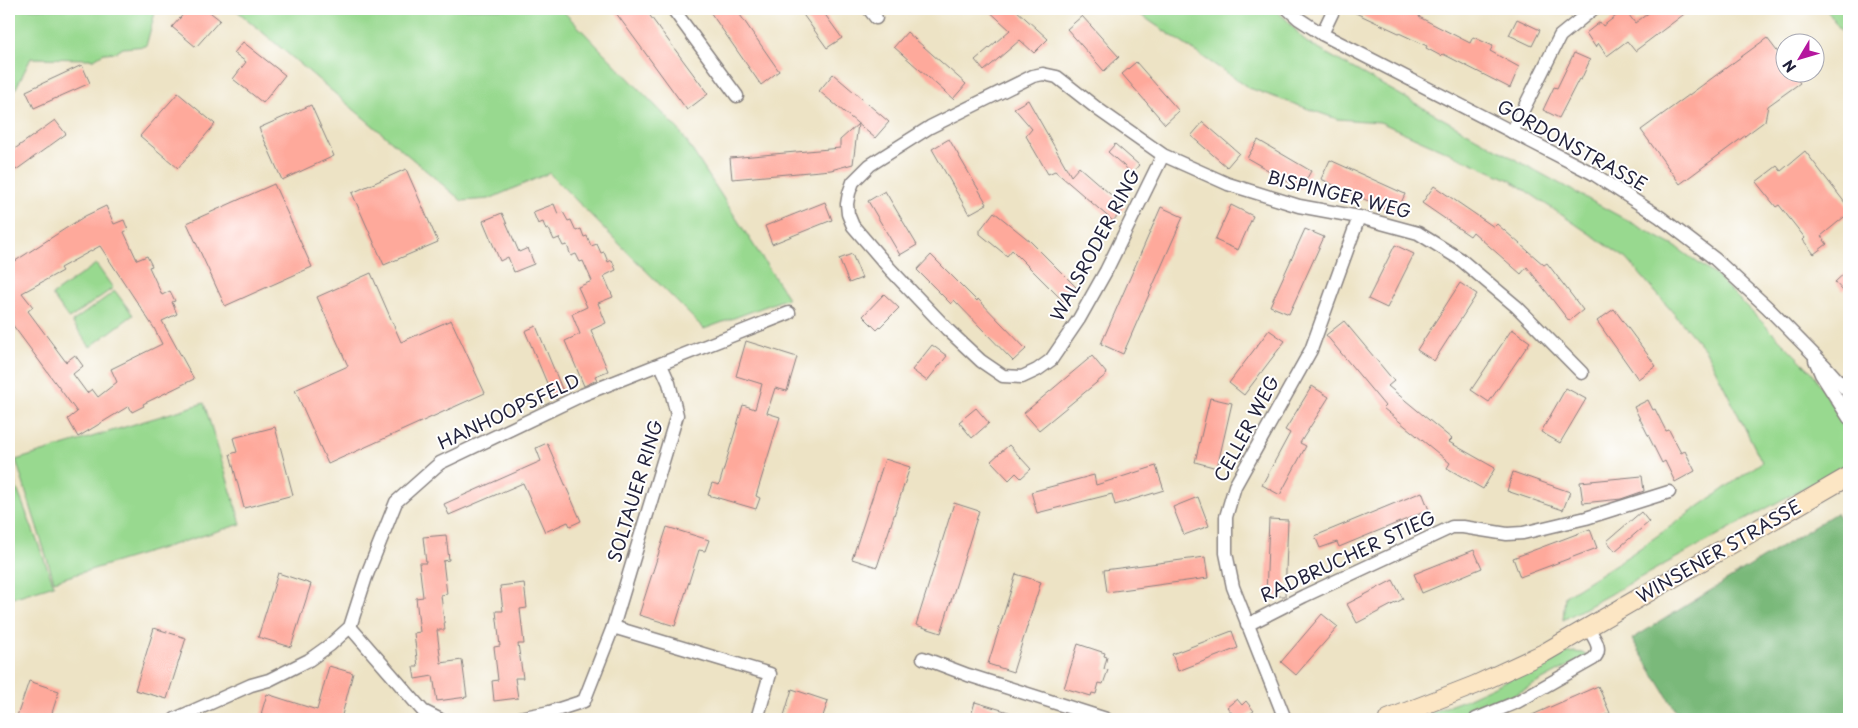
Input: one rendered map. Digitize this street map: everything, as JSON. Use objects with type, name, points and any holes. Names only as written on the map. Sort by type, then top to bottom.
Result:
[{"type":"main road","name":"WINSENER STRASSE","points":[[1388,719],[1475,685],[1544,653],[1849,476]]},
{"type":"street","points":[[673,9],[737,96]]},
{"type":"street","name":"GORDONSTRASSE","points":[[1288,9],[1299,19],[1322,34],[1592,173],[1660,217],[1715,259],[1743,284],[1825,366],[1849,393]]},
{"type":"street","points":[[1322,34],[1334,9]]},
{"type":"street","points":[[1512,132],[1560,36],[1593,9]]},
{"type":"street","name":"WALSRODER RING","points":[[1043,74],[1056,77],[1163,155],[1106,272],[1079,319],[1051,360],[1037,370],[1022,377],[1003,376],[981,360],[948,330],[890,269],[853,226],[848,214],[848,199],[853,182],[870,165],[930,127],[1033,76],[1043,74]]},
{"type":"street","name":"BISPINGER WEG","points":[[1163,155],[1228,184],[1299,206],[1358,217],[1418,233],[1460,259],[1517,307],[1582,373]]},
{"type":"street","name":"CELLER WEG","points":[[1285,719],[1232,587],[1226,553],[1226,517],[1234,486],[1310,350],[1358,217]]},
{"type":"street","name":"HANHOOPSFELD","points":[[350,627],[366,577],[396,502],[440,463],[582,395],[789,313]]},
{"type":"street","name":"GORDONSTRASSE","points":[[1812,354],[1821,374],[1849,418]]},
{"type":"street","name":"SOLTAUER RING","points":[[514,719],[550,712],[584,701],[613,627],[677,415],[669,383],[661,365]]},
{"type":"street","name":"RADBRUCHER STIEG","points":[[1247,625],[1304,596],[1452,527],[1507,534],[1523,533],[1586,518],[1669,492]]},
{"type":"street","points":[[175,719],[252,685],[269,680],[309,660],[350,627],[423,711],[439,719]]},
{"type":"street","points":[[613,627],[770,674],[757,719]]},
{"type":"street","points":[[1476,719],[1517,702],[1593,660],[1598,655],[1598,649],[1588,628]]},
{"type":"street","points":[[923,658],[968,675],[1106,719]]},
{"type":"green space","points":[[9,9],[156,9],[146,46],[123,48],[117,52],[104,53],[94,59],[31,58],[9,102]]},
{"type":"green space","points":[[235,9],[561,9],[679,130],[788,298],[704,329],[549,173],[489,199],[462,201]]},
{"type":"green space","points":[[1132,9],[1274,9],[1287,20],[1306,42],[1676,247],[1715,275],[1812,372],[1849,432],[1849,463],[1563,620],[1565,596],[1630,555],[1762,462],[1706,351],[1627,259],[1510,180],[1380,122],[1337,119],[1249,88]]},
{"type":"green space","points":[[1826,9],[1849,9],[1849,42]]},
{"type":"green space","points":[[96,264],[113,288],[69,319],[52,295]]},
{"type":"green space","points":[[115,291],[133,315],[90,347],[72,322]]},
{"type":"green space","points":[[204,403],[241,524],[54,581],[16,460]]},
{"type":"green space","points":[[9,468],[54,585],[9,599],[9,552],[11,549],[9,547]]},
{"type":"green space","points":[[1836,513],[1849,531],[1849,719],[1681,719],[1632,639]]},
{"type":"green space","points":[[1575,652],[1587,656],[1494,706],[1453,719],[1413,719],[1462,701],[1567,653]]},
{"type":"building","points":[[188,9],[206,9],[220,20],[196,47],[172,27]]},
{"type":"building","points":[[613,9],[645,9],[708,94],[687,110]]},
{"type":"building","points":[[708,9],[736,9],[779,71],[761,85]]},
{"type":"building","points":[[799,9],[821,9],[842,38],[827,48]]},
{"type":"building","points":[[987,9],[1015,9],[1048,39],[1034,53],[1020,40],[984,71],[975,60],[1010,30]]},
{"type":"building","points":[[1347,9],[1408,9],[1420,14],[1419,17],[1470,43],[1473,37],[1493,46],[1490,51],[1519,67],[1510,88],[1443,54],[1441,56],[1426,48],[1427,46]]},
{"type":"building","points":[[1654,9],[1691,9],[1635,51],[1627,41],[1607,56],[1598,43],[1596,48],[1586,33],[1600,22],[1603,26],[1620,13],[1622,14],[1626,11],[1635,23]]},
{"type":"building","points":[[1082,16],[1119,57],[1104,71],[1067,29]]},
{"type":"building","points":[[1517,19],[1540,30],[1532,46],[1509,35]]},
{"type":"building","points":[[907,32],[966,84],[953,99],[894,47]]},
{"type":"building","points":[[1767,38],[1776,50],[1776,82],[1800,83],[1768,106],[1765,121],[1680,184],[1641,130]]},
{"type":"building","points":[[243,42],[285,75],[263,103],[233,79],[246,62],[234,53]]},
{"type":"building","points":[[1574,53],[1590,60],[1559,118],[1543,110],[1554,87],[1557,88]]},
{"type":"building","points":[[1136,62],[1179,111],[1165,124],[1122,74]]},
{"type":"building","points":[[82,65],[90,83],[34,108],[26,91]]},
{"type":"building","points":[[833,74],[889,122],[875,138],[819,91]]},
{"type":"building","points":[[178,93],[215,124],[178,168],[140,136]]},
{"type":"building","points":[[1028,100],[1071,176],[1079,167],[1125,207],[1113,221],[1055,171],[1048,174],[1026,136],[1032,129],[1014,108]]},
{"type":"building","points":[[311,105],[334,156],[282,180],[259,128]]},
{"type":"building","points":[[55,120],[66,134],[16,170],[9,160],[9,153]]},
{"type":"building","points":[[1203,122],[1239,153],[1227,167],[1191,136]]},
{"type":"building","points":[[858,124],[853,164],[831,170],[732,179],[730,158],[840,148],[840,140]]},
{"type":"building","points":[[949,139],[987,204],[969,214],[932,149]]},
{"type":"building","points":[[1258,140],[1311,171],[1301,189],[1247,158]]},
{"type":"building","points":[[1115,144],[1139,165],[1132,173],[1108,152]]},
{"type":"building","points":[[1805,151],[1849,208],[1849,213],[1821,236],[1827,244],[1814,254],[1803,240],[1805,238],[1779,205],[1776,207],[1756,182],[1777,166],[1781,171]]},
{"type":"building","points":[[1330,160],[1405,194],[1396,214],[1321,179]]},
{"type":"building","points":[[406,169],[438,242],[384,265],[352,193]]},
{"type":"building","points":[[274,184],[312,267],[225,306],[187,223]]},
{"type":"building","points":[[1434,186],[1494,227],[1497,224],[1544,265],[1547,263],[1583,310],[1569,321],[1527,267],[1521,274],[1473,232],[1470,236],[1422,203]]},
{"type":"building","points":[[885,191],[917,245],[900,255],[868,201]]},
{"type":"building","points":[[825,202],[832,220],[772,244],[765,226]]},
{"type":"building","points":[[554,204],[558,214],[563,212],[568,221],[571,220],[576,231],[581,229],[584,237],[587,236],[591,246],[597,244],[601,253],[604,252],[608,262],[612,260],[616,270],[604,276],[613,297],[598,303],[606,323],[591,330],[608,371],[595,376],[597,380],[584,386],[565,341],[580,334],[572,314],[587,307],[578,287],[592,281],[583,261],[580,262],[576,254],[571,256],[567,245],[563,246],[559,238],[554,240],[549,229],[546,230],[543,222],[538,224],[533,212]]},
{"type":"building","points":[[1231,205],[1253,216],[1238,250],[1215,240]]},
{"type":"building","points":[[106,206],[114,224],[124,220],[128,230],[124,232],[137,260],[147,256],[152,266],[149,267],[162,295],[170,291],[175,301],[172,302],[177,314],[162,321],[194,379],[143,404],[144,406],[132,412],[129,406],[78,437],[68,419],[77,412],[9,320],[9,265],[85,216]],"holes":[[[100,246],[154,328],[162,344],[111,369],[117,382],[98,397],[92,389],[87,393],[73,374],[83,366],[75,355],[66,362],[28,311],[33,307],[22,293],[62,271],[60,268]]]},
{"type":"building","points":[[1161,207],[1183,217],[1123,354],[1101,344]]},
{"type":"building","points":[[994,212],[1030,241],[1076,287],[1063,301],[1012,250],[1007,256],[980,234],[980,230]]},
{"type":"building","points":[[502,213],[519,252],[528,248],[534,264],[514,272],[508,257],[500,261],[483,221]]},
{"type":"building","points":[[1305,229],[1324,237],[1289,314],[1270,306]]},
{"type":"building","points":[[1395,245],[1414,254],[1387,308],[1368,299]]},
{"type":"building","points":[[852,254],[862,278],[849,283],[839,259]]},
{"type":"building","points":[[931,255],[977,301],[978,299],[1026,349],[1013,361],[954,300],[951,304],[917,270]]},
{"type":"building","points":[[1849,269],[1849,285],[1843,291],[1835,282]]},
{"type":"building","points":[[371,273],[401,342],[451,320],[485,393],[328,464],[295,390],[348,366],[317,297]]},
{"type":"building","points":[[1460,283],[1477,294],[1434,361],[1417,350]]},
{"type":"building","points":[[884,294],[899,308],[877,330],[863,316]]},
{"type":"building","points":[[1614,309],[1656,366],[1638,379],[1597,321]]},
{"type":"building","points":[[1344,321],[1394,381],[1388,386],[1452,439],[1449,442],[1495,468],[1483,489],[1447,468],[1450,463],[1383,408],[1385,406],[1326,335]]},
{"type":"building","points":[[536,326],[563,391],[552,395],[525,331]]},
{"type":"building","points":[[1512,329],[1530,342],[1489,402],[1471,390]]},
{"type":"building","points":[[1269,330],[1285,341],[1244,395],[1229,383]]},
{"type":"building","points":[[746,341],[797,357],[787,391],[775,388],[767,413],[780,417],[756,496],[760,498],[756,509],[708,495],[712,483],[719,485],[743,405],[755,409],[762,384],[736,376]]},
{"type":"building","points":[[932,345],[947,356],[927,381],[912,370]]},
{"type":"building","points":[[1092,356],[1107,374],[1039,430],[1024,413]]},
{"type":"building","points":[[1312,386],[1329,397],[1300,443],[1306,446],[1280,495],[1262,485],[1290,433],[1285,430]]},
{"type":"building","points":[[1566,388],[1586,399],[1560,443],[1541,432]]},
{"type":"building","points":[[1210,398],[1232,403],[1217,468],[1195,462]]},
{"type":"building","points":[[1648,400],[1653,410],[1655,409],[1666,431],[1669,430],[1681,453],[1685,451],[1695,471],[1675,482],[1665,461],[1662,463],[1634,407]]},
{"type":"building","points":[[976,408],[989,423],[972,438],[959,422]]},
{"type":"building","points":[[275,427],[293,495],[244,508],[230,454],[237,452],[233,438]]},
{"type":"building","points":[[547,443],[581,521],[570,526],[568,522],[545,532],[523,483],[449,515],[444,504],[541,461],[536,448]]},
{"type":"building","points":[[1009,445],[1031,469],[1021,478],[1016,473],[1009,480],[991,461]]},
{"type":"building","points":[[885,459],[910,467],[877,567],[852,559]]},
{"type":"building","points":[[1156,466],[1164,490],[1115,505],[1112,494],[1037,513],[1031,492],[1094,475],[1096,485]]},
{"type":"building","points":[[1513,472],[1570,492],[1563,510],[1507,491]]},
{"type":"building","points":[[1642,476],[1644,491],[1621,499],[1583,503],[1580,482]]},
{"type":"building","points":[[1422,492],[1429,510],[1339,547],[1337,542],[1320,548],[1315,536]]},
{"type":"building","points":[[1198,497],[1209,526],[1184,535],[1173,507]]},
{"type":"building","points":[[954,503],[979,511],[941,633],[916,625]]},
{"type":"building","points":[[1641,512],[1649,522],[1615,551],[1607,541]]},
{"type":"building","points":[[1269,519],[1288,520],[1285,596],[1266,596]]},
{"type":"building","points":[[667,527],[709,540],[705,551],[699,550],[675,626],[639,615]]},
{"type":"building","points":[[1590,529],[1597,548],[1520,577],[1513,558]]},
{"type":"building","points":[[446,535],[449,560],[443,561],[447,594],[441,595],[445,630],[437,630],[441,663],[462,660],[467,697],[437,701],[433,676],[415,679],[413,667],[418,667],[414,633],[420,632],[416,598],[423,597],[419,563],[426,563],[423,537]]},
{"type":"building","points":[[1474,550],[1482,568],[1422,593],[1414,574]]},
{"type":"building","points":[[1205,557],[1208,578],[1107,592],[1104,570]]},
{"type":"building","points":[[278,573],[311,584],[291,647],[258,637]]},
{"type":"building","points":[[1016,574],[1041,582],[1013,672],[988,664]]},
{"type":"building","points":[[1393,580],[1403,599],[1357,623],[1347,604]]},
{"type":"building","points":[[524,583],[527,608],[520,609],[524,644],[518,644],[523,678],[515,678],[518,698],[494,701],[492,681],[498,680],[494,647],[500,646],[496,611],[503,611],[500,586]]},
{"type":"building","points":[[1322,614],[1338,627],[1296,675],[1281,662]]},
{"type":"building","points":[[154,628],[186,638],[167,699],[135,690]]},
{"type":"building","points":[[1232,631],[1238,648],[1178,671],[1172,654]]},
{"type":"building","points":[[1078,644],[1105,653],[1104,656],[1107,657],[1104,669],[1108,670],[1103,684],[1099,683],[1096,694],[1092,693],[1091,696],[1064,688]]},
{"type":"building","points":[[329,666],[353,673],[341,719],[278,719],[261,714],[267,694],[317,710]]},
{"type":"building","points":[[29,681],[59,691],[50,719],[16,719]]},
{"type":"building","points":[[1598,686],[1610,713],[1597,719],[1523,719]]},
{"type":"building","points":[[792,689],[828,701],[822,719],[783,719]]},
{"type":"building","points":[[1237,699],[1242,705],[1246,701],[1254,711],[1242,719],[1237,719],[1227,707]]},
{"type":"building","points":[[975,702],[1022,716],[1021,719],[970,719]]}]
